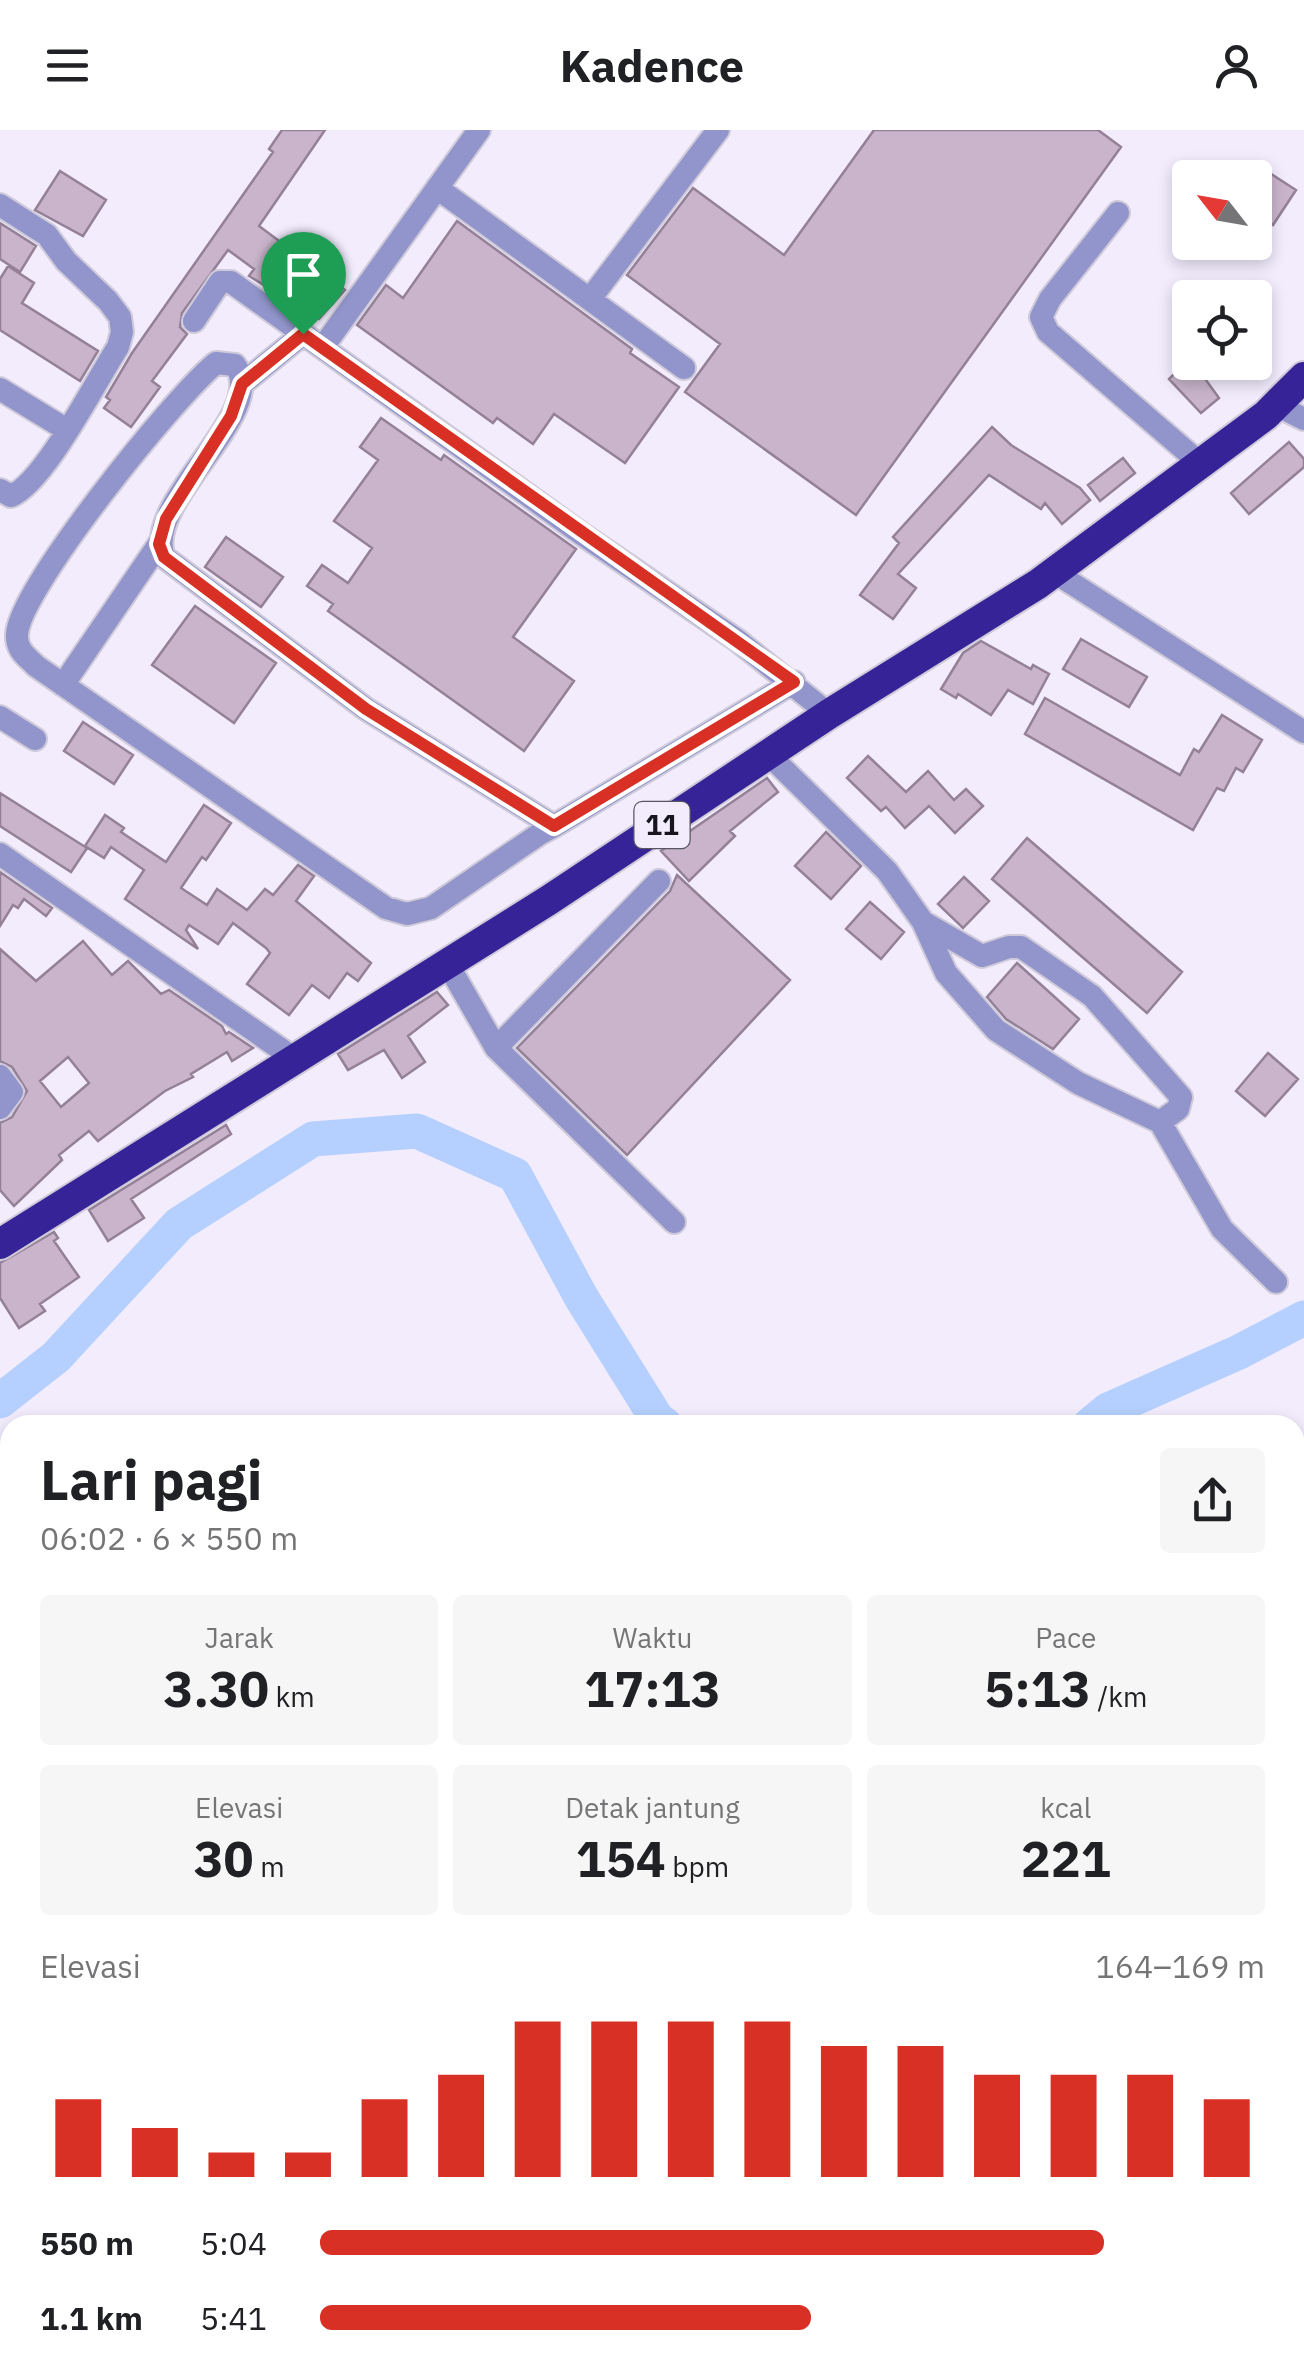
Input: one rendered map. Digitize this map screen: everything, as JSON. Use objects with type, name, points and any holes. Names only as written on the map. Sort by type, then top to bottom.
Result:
[{"type":"highway","name":"11","points":[[0,1244],[549,900],[829,714],[1054,572],[1201,464],[1276,405],[1304,377]]},
{"type":"street","points":[[323,347],[479,130]]},
{"type":"street","points":[[590,300],[718,130]]},
{"type":"street","points":[[437,188],[684,368]]},
{"type":"street","points":[[0,205],[46,235],[120,317],[122,332],[118,347],[66,430],[18,494],[11,496],[0,490]]},
{"type":"street","points":[[1118,213],[1050,299],[1041,317],[1048,332],[1201,464]]},
{"type":"street","points":[[194,321],[220,282],[226,280],[794,682],[829,714]]},
{"type":"street","points":[[62,685],[159,544],[166,519],[231,416],[242,384],[303,334]]},
{"type":"street","points":[[242,384],[235,365],[216,363],[147,438],[43,577],[25,609],[17,634],[19,650],[62,685],[386,908],[407,914],[431,908],[554,826],[794,682]]},
{"type":"street","points":[[0,389],[66,430]]},
{"type":"street","points":[[1276,405],[1304,419]]},
{"type":"street","points":[[159,544],[164,557],[366,709],[554,826]]},
{"type":"street","points":[[1054,572],[1304,732]]},
{"type":"street","points":[[0,717],[35,739]]},
{"type":"street","points":[[768,754],[888,871],[922,922],[946,972],[996,1030],[1078,1082],[1160,1122],[1222,1229],[1276,1282]]},
{"type":"street","points":[[0,854],[295,1059]]},
{"type":"street","points":[[496,1048],[659,881]]},
{"type":"street","points":[[922,922],[982,956],[1021,947],[1092,996],[1182,1097],[1178,1110],[1160,1122]]},
{"type":"street","points":[[447,963],[496,1048],[674,1222]]},
{"type":"street","points":[[0,1076],[12,1092],[0,1108]]},
{"type":"building","points":[[282,130],[325,130],[259,226],[345,290],[319,319],[249,276],[254,269],[228,250],[182,313],[180,327],[187,334],[152,381],[160,387],[131,427],[104,408],[110,400],[106,397],[132,353],[273,152],[269,149]]},
{"type":"building","points":[[874,130],[1098,130],[1121,147],[856,515],[685,392],[720,344],[627,275],[693,188],[784,255]]},
{"type":"building","points":[[60,171],[106,200],[83,236],[35,210]]},
{"type":"building","points":[[1272,175],[1296,190],[1272,224]]},
{"type":"building","points":[[457,221],[679,387],[625,463],[554,414],[533,444],[497,418],[493,423],[357,325],[386,285],[403,298]]},
{"type":"building","points":[[0,223],[36,246],[20,272],[0,259]]},
{"type":"building","points":[[8,266],[34,283],[22,303],[98,351],[80,381],[0,330],[0,279]]},
{"type":"building","points":[[1172,376],[1172,380],[1206,380],[1219,398],[1201,413],[1169,379]]},
{"type":"building","points":[[381,418],[441,460],[444,455],[576,549],[513,637],[574,681],[524,751],[328,611],[333,604],[307,586],[322,565],[348,583],[372,548],[334,521],[378,460],[360,447]]},
{"type":"building","points":[[992,427],[1011,445],[1080,488],[1090,500],[1062,524],[1045,503],[1041,509],[989,475],[898,574],[916,588],[893,619],[860,595],[899,543],[893,537]]},
{"type":"building","points":[[1289,442],[1304,459],[1304,467],[1249,514],[1231,493]]},
{"type":"building","points":[[1123,458],[1135,473],[1100,501],[1088,485]]},
{"type":"building","points":[[226,537],[283,577],[261,607],[205,567]]},
{"type":"building","points":[[195,606],[276,663],[234,723],[152,665]]},
{"type":"building","points":[[1081,639],[1147,677],[1129,707],[1063,669]]},
{"type":"building","points":[[981,641],[1031,669],[1033,665],[1049,674],[1033,704],[1008,690],[991,715],[958,694],[956,698],[941,689],[963,653]]},
{"type":"building","points":[[1045,698],[1180,775],[1194,749],[1199,752],[1222,715],[1262,740],[1243,772],[1236,768],[1224,791],[1217,788],[1193,830],[1025,734]]},
{"type":"building","points":[[83,722],[133,755],[114,784],[64,751]]},
{"type":"building","points":[[868,756],[906,792],[928,771],[954,800],[966,789],[983,806],[955,833],[929,806],[905,828],[886,807],[881,811],[847,778]]},
{"type":"building","points":[[767,778],[778,792],[730,831],[735,836],[689,881],[661,851]]},
{"type":"building","points":[[0,793],[87,848],[71,872],[0,826]]},
{"type":"building","points":[[204,805],[231,823],[181,888],[207,905],[217,889],[247,910],[265,889],[273,895],[298,865],[314,876],[296,901],[371,963],[358,981],[347,973],[329,998],[312,985],[289,1015],[247,984],[270,953],[266,948],[233,923],[218,944],[189,925],[186,930],[198,949],[125,899],[144,870],[111,847],[104,858],[85,846],[105,815],[124,828],[121,832],[166,862]]},
{"type":"building","points":[[826,832],[861,866],[831,899],[795,866]]},
{"type":"building","points":[[1027,838],[1182,972],[1147,1013],[992,879]]},
{"type":"building","points":[[0,872],[52,908],[46,916],[24,899],[18,908],[13,905],[0,926]]},
{"type":"building","points":[[677,875],[790,980],[627,1155],[517,1048],[670,891]]},
{"type":"building","points":[[964,877],[989,901],[963,928],[938,904]]},
{"type":"building","points":[[870,902],[904,932],[881,959],[846,929]]},
{"type":"building","points":[[83,941],[112,975],[128,961],[161,994],[169,990],[222,1026],[226,1034],[229,1032],[253,1048],[232,1061],[227,1052],[191,1074],[193,1077],[165,1091],[98,1141],[89,1131],[59,1155],[62,1160],[14,1206],[0,1190],[0,1123],[12,1117],[27,1091],[12,1067],[0,1061],[0,949],[36,981]],"holes":[[[68,1057],[89,1083],[61,1107],[40,1081]]]},
{"type":"building","points":[[1017,963],[1079,1019],[1053,1049],[1006,1019],[987,997]]},
{"type":"building","points":[[437,992],[448,1005],[408,1036],[425,1062],[402,1078],[384,1050],[348,1070],[338,1054]]},
{"type":"building","points":[[1268,1053],[1298,1079],[1265,1116],[1236,1091]]},
{"type":"building","points":[[226,1125],[231,1134],[131,1199],[144,1218],[108,1241],[89,1210]]},
{"type":"building","points":[[54,1232],[58,1238],[54,1241],[79,1277],[40,1304],[45,1311],[19,1328],[0,1298],[0,1263]]},
{"type":"waterway","points":[[0,1401],[56,1357],[179,1224],[313,1139],[417,1131],[515,1175],[581,1297],[655,1415]]},
{"type":"waterway","points":[[1102,1415],[1304,1318]]},
{"type":"route","points":[[303,334],[794,682],[554,826],[366,709],[164,557],[159,544],[166,519],[231,416],[242,384],[303,334]]}]
